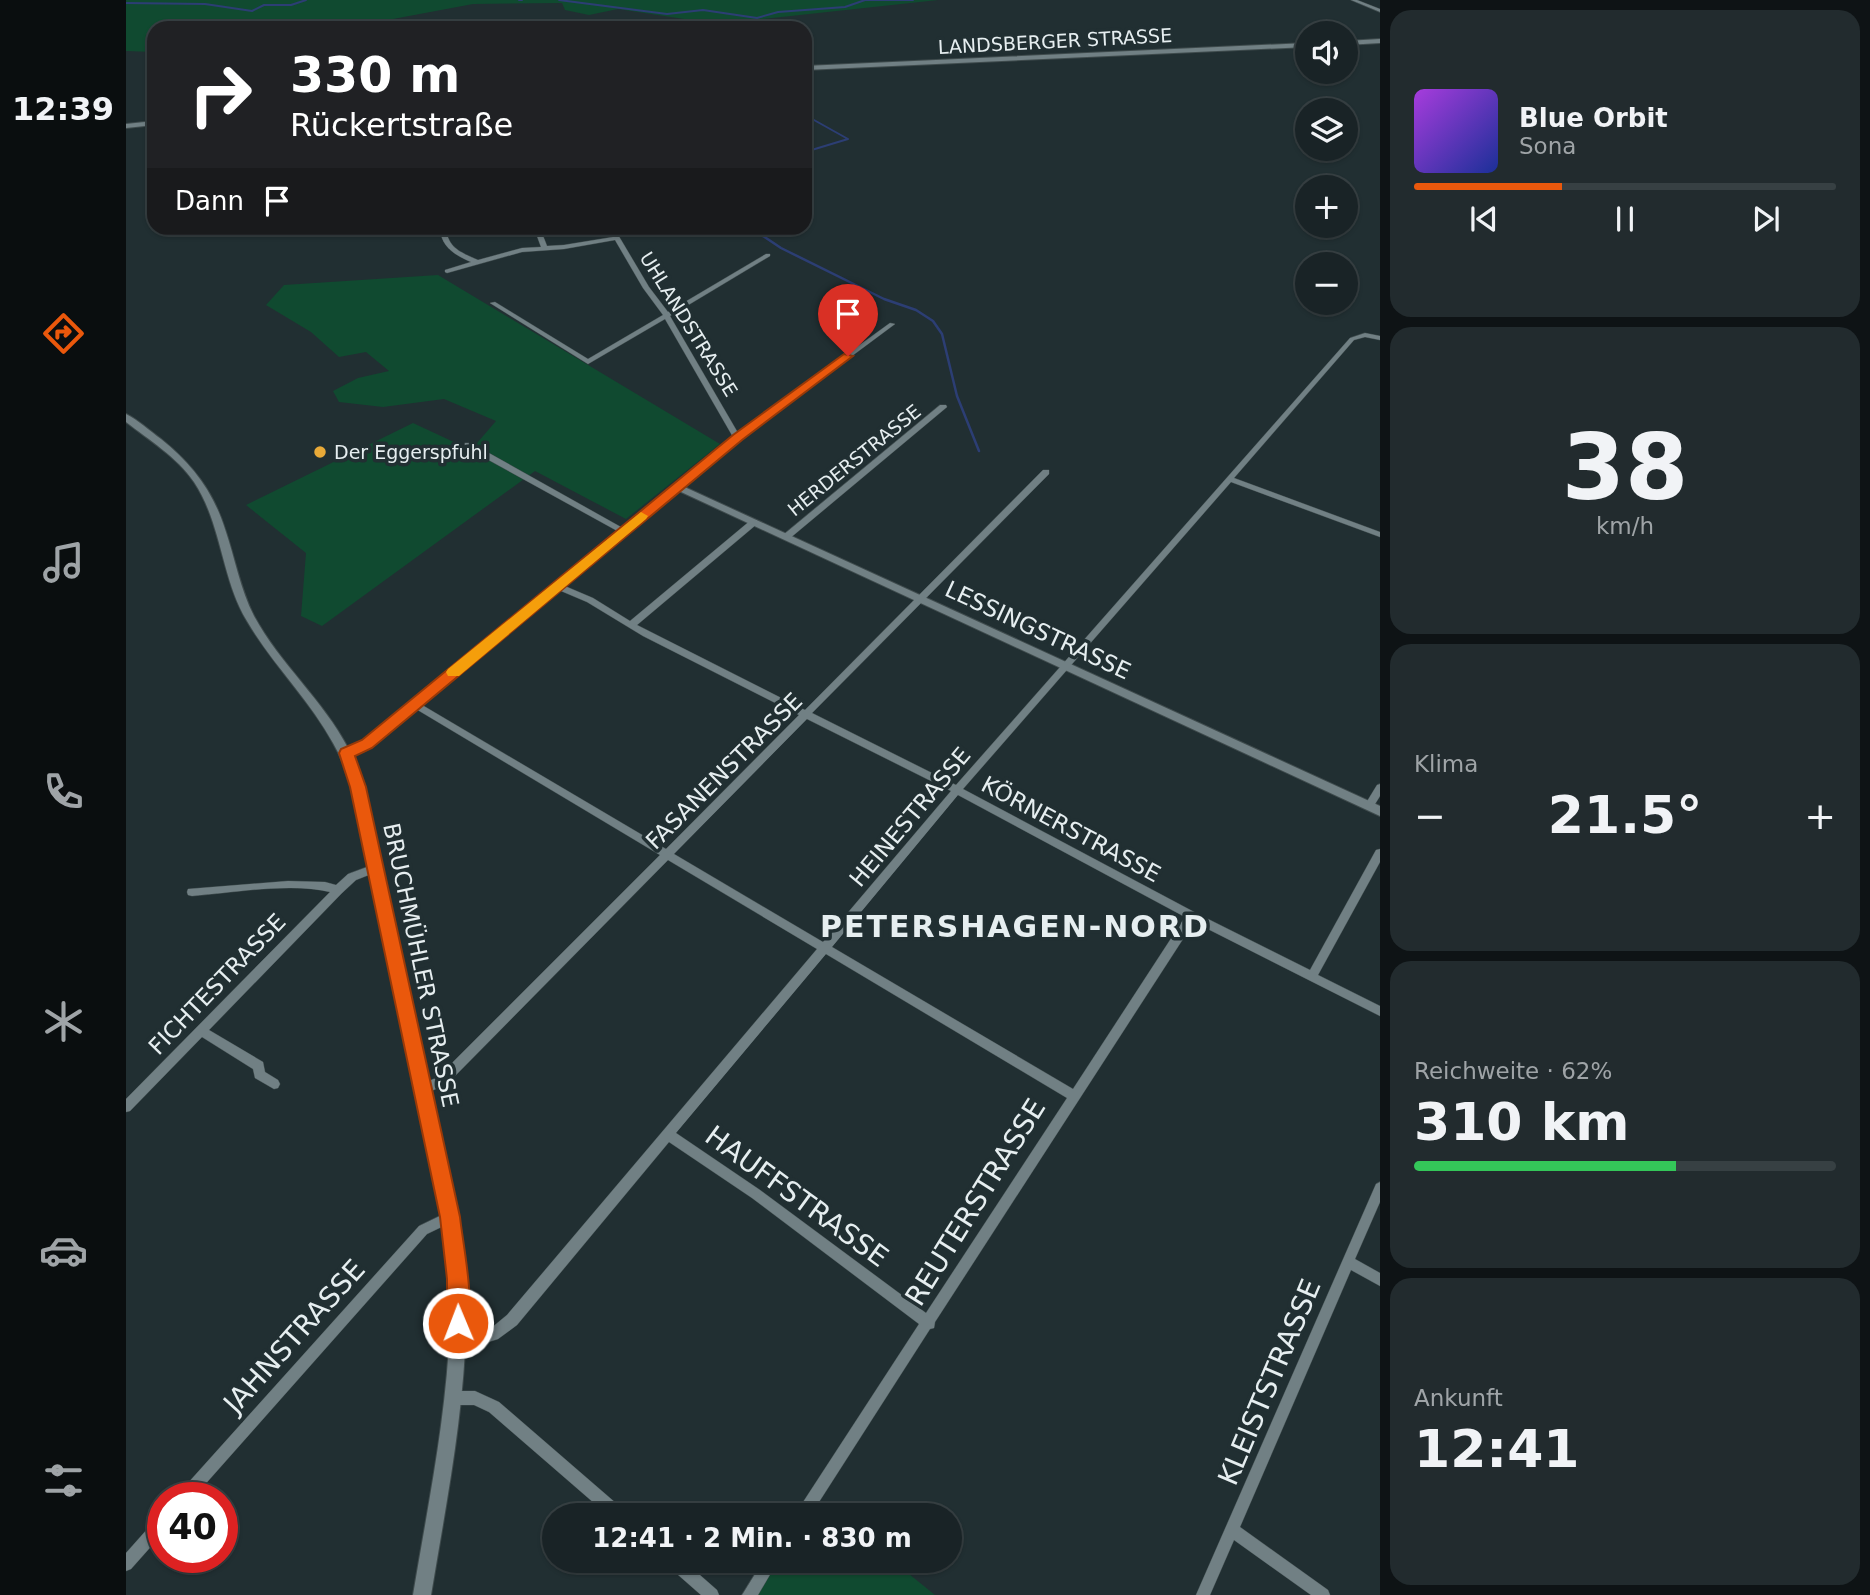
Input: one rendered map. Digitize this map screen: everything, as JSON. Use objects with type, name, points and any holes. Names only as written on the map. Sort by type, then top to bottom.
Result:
[{"type":"main road","points":[[1358,42],[1380,41]]},
{"type":"main road","name":"LANDSBERGER STRASSE","points":[[812,68],[1295,46]]},
{"type":"main road","points":[[126,126],[147,123]]},
{"type":"street","points":[[1353,0],[1380,11]]},
{"type":"street","points":[[444,235],[450,248],[477,262]]},
{"type":"street","points":[[540,235],[544,247]]},
{"type":"street","name":"UHLANDSTRASSE","points":[[615,235],[735,428],[737,438]]},
{"type":"street","points":[[447,271],[544,247],[564,247],[617,238]]},
{"type":"street","points":[[493,303],[588,362],[768,255]]},
{"type":"street","points":[[347,753],[367,744],[737,438],[892,324]]},
{"type":"street","name":"HEINESTRASSE","points":[[457,1345],[493,1334],[512,1320],[957,790],[1353,339],[1361,335],[1380,338]]},
{"type":"street","name":"HERDERSTRASSE","points":[[786,537],[943,407]]},
{"type":"street","name":"BRUCHMÜHLER STRASSE","points":[[126,417],[181,462],[202,486],[212,503],[226,555],[250,618],[347,753],[358,787],[450,1217],[457,1279],[457,1345],[452,1398],[422,1595]]},
{"type":"street","points":[[468,444],[624,531]]},
{"type":"street","name":"FASANENSTRASSE","points":[[423,1089],[440,1083],[1046,472]]},
{"type":"street","points":[[1230,479],[1380,535]]},
{"type":"street","name":"LESSINGSTRASSE","points":[[678,486],[1375,809]]},
{"type":"street","points":[[632,624],[754,522]]},
{"type":"street","name":"KÖRNERSTRASSE","points":[[557,586],[590,600],[807,715],[957,790],[1192,916],[1380,1011]]},
{"type":"street","points":[[414,704],[1074,1096]]},
{"type":"street","points":[[1375,809],[1380,788]]},
{"type":"street","points":[[1312,976],[1380,852]]},
{"type":"street","name":"FICHTESTRASSE","points":[[126,1107],[338,890],[352,877],[375,868]]},
{"type":"street","name":"FICHTESTRASSE","points":[[192,892],[301,886],[328,886],[338,890]]},
{"type":"street","name":"REUTERSTRASSE","points":[[811,1503],[1192,916]]},
{"type":"street","points":[[201,1031],[259,1066],[258,1074],[274,1084]]},
{"type":"street","name":"HAUFFSTRASSE","points":[[668,1134],[756,1194],[929,1323]]},
{"type":"street","name":"KLEISTSTRASSE","points":[[1203,1595],[1380,1188]]},
{"type":"street","name":"JAHNSTRASSE","points":[[198,1482],[423,1230],[450,1217]]},
{"type":"street","points":[[1348,1262],[1380,1280]]},
{"type":"street","points":[[452,1398],[475,1398],[494,1407],[605,1503]]},
{"type":"street","points":[[1232,1530],[1323,1595]]},
{"type":"street","points":[[126,1563],[147,1540]]},
{"type":"street","points":[[687,1573],[712,1595]]},
{"type":"street","points":[[749,1595],[763,1573]]},
{"type":"green space","points":[[126,0],[938,0],[763,19],[684,19],[618,9],[589,15],[565,10],[562,3],[473,4],[382,21],[147,21],[147,52],[126,51]]},
{"type":"green space","points":[[438,275],[720,444],[626,519],[535,471],[322,626],[301,616],[306,553],[246,505],[413,423],[471,450],[496,421],[444,399],[383,407],[339,402],[333,391],[358,378],[389,371],[366,352],[339,357],[311,332],[266,305],[284,285]]},
{"type":"green space","points":[[771,1573],[908,1573],[935,1595],[756,1595]]},
{"type":"waterway","points":[[126,3],[205,4],[252,11],[264,5],[291,5],[306,0]]},
{"type":"waterway","points":[[559,0],[667,14],[703,10],[757,18],[778,12],[845,7],[865,0],[913,0]]},
{"type":"waterway","points":[[812,119],[848,139],[812,150]]},
{"type":"waterway","points":[[762,235],[781,248],[884,299],[916,310],[933,321],[942,334],[957,396],[979,451]]},
{"type":"slow traffic","points":[[453,672],[641,516]]},
{"type":"place","name":"Der Eggerspfuhl","points":[[320,452]]},
{"type":"district","name":"PETERSHAGEN-NORD","points":[[1015,927]]},
{"type":"route","points":[[458,1323],[457,1279],[450,1217],[358,787],[347,753],[367,744],[737,438],[848,356]]}]
